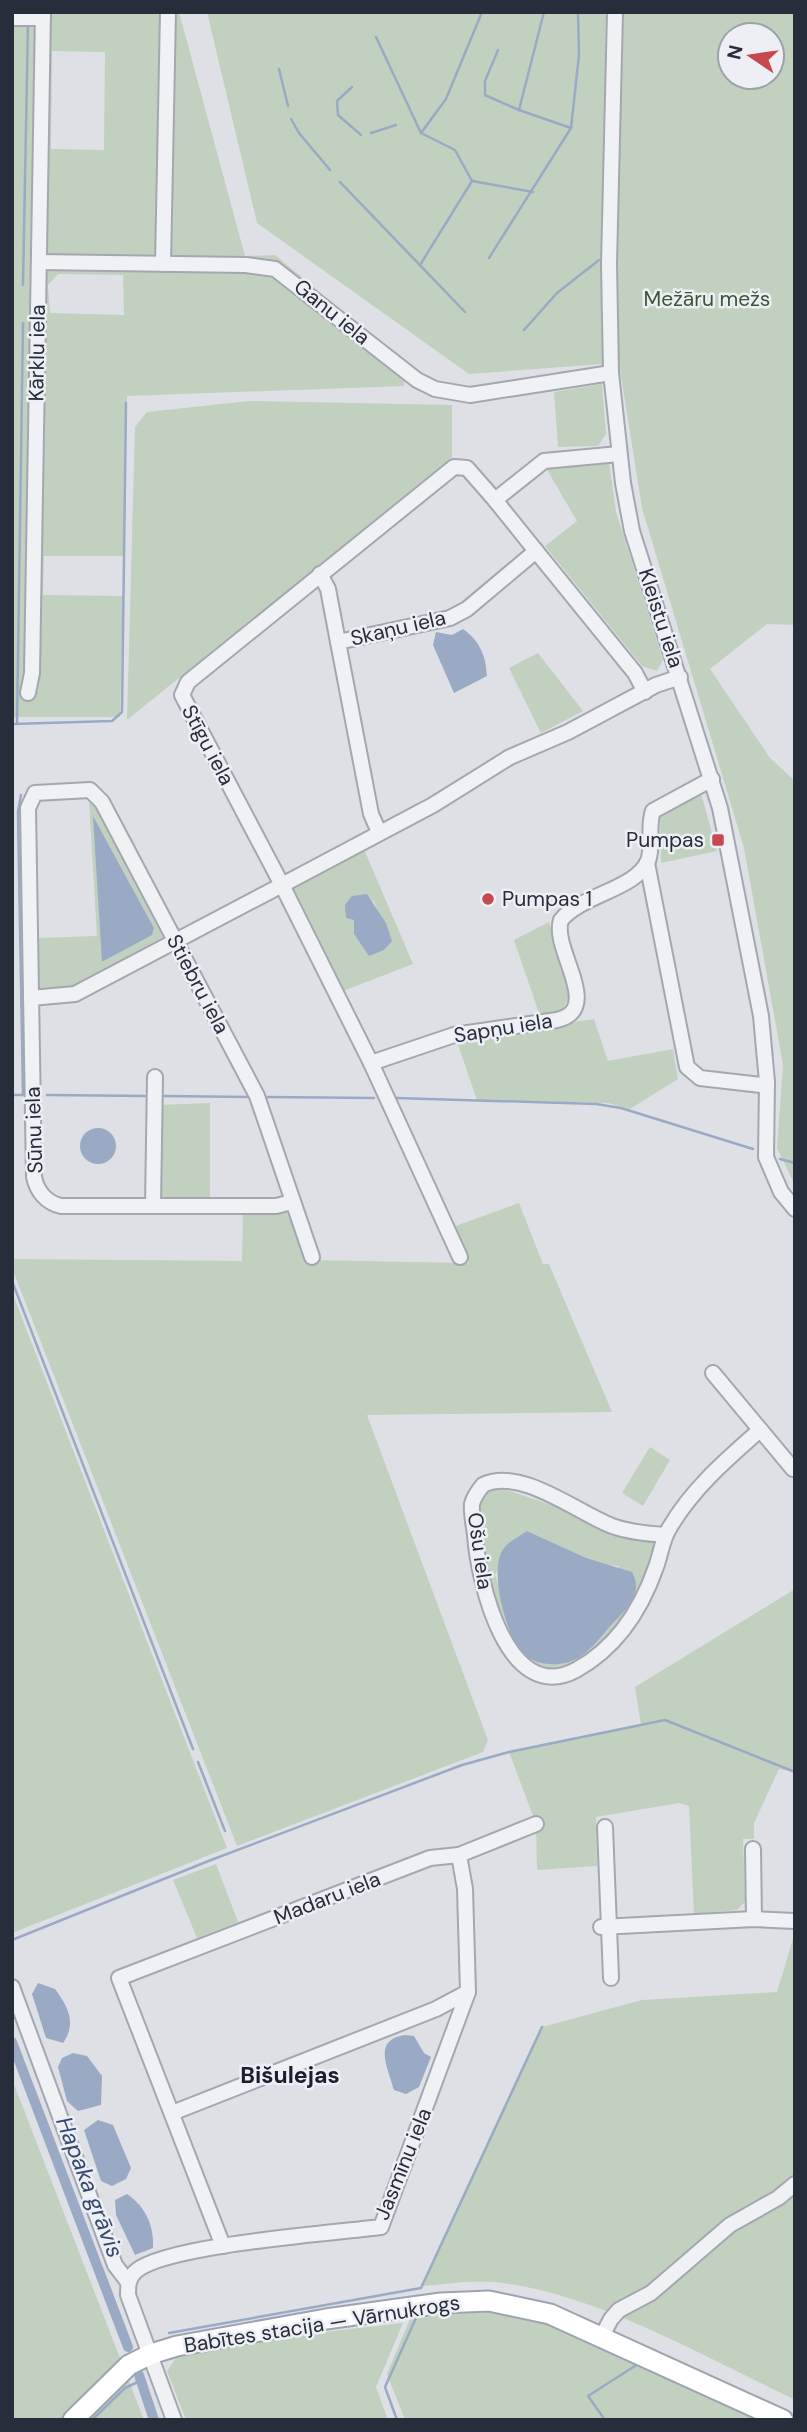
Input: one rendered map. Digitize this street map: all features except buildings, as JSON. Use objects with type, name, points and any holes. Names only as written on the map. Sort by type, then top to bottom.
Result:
[{"type":"main road","name":"Babītes stacija — Vārnukrogs","points":[[73,2420],[130,2365],[151,2354],[201,2340],[326,2319],[441,2303],[489,2301],[550,2314],[783,2420]]},
{"type":"street","points":[[163,264],[168,12]]},
{"type":"street","name":"Kleistu iela","points":[[615,12],[610,264],[611,373],[619,454],[632,531],[712,779],[736,883],[761,1016],[767,1082],[766,1157],[781,1192],[795,1209]]},
{"type":"street","points":[[12,18],[43,15]]},
{"type":"street","name":"Kārklu iela","points":[[28,693],[32,673],[43,15]]},
{"type":"street","name":"Ganu iela","points":[[39,262],[246,265],[284,273],[417,380],[450,393],[470,395],[611,373]]},
{"type":"street","points":[[495,499],[544,461],[619,454]]},
{"type":"street","name":"Stīgu iela","points":[[282,885],[182,695],[188,682],[454,467],[467,468],[536,551]]},
{"type":"street","points":[[536,551],[635,673],[645,692]]},
{"type":"street","name":"Skaņu iela","points":[[379,832],[371,814],[338,642],[450,618],[467,609],[536,551]]},
{"type":"street","points":[[320,574],[328,589],[338,642]]},
{"type":"street","points":[[31,998],[75,995],[451,794],[510,757],[680,677]]},
{"type":"street","points":[[712,779],[653,811],[647,863],[679,1038],[687,1066],[700,1078],[761,1085],[767,1082]]},
{"type":"street","name":"Stiebru iela","points":[[28,808],[33,794],[42,790],[94,792],[257,1097],[312,1257]]},
{"type":"street","name":"Sūnu iela","points":[[28,808],[34,1178],[40,1192],[48,1200],[61,1206],[276,1206],[292,1202]]},
{"type":"street","name":"Sapņu iela","points":[[371,1063],[454,1035],[569,1016],[576,1006],[577,995],[559,936],[561,920],[573,909],[636,874],[647,863]]},
{"type":"street","points":[[282,885],[371,1063],[460,1257]]},
{"type":"street","points":[[153,1206],[155,1077]]},
{"type":"street","points":[[712,1373],[794,1470]]},
{"type":"street","name":"Ošu iela","points":[[666,1535],[617,1528],[531,1487],[500,1480],[483,1485],[472,1504],[479,1572],[488,1604],[512,1652],[523,1665],[544,1675],[561,1675],[576,1670],[623,1631],[647,1591],[666,1535],[694,1490],[760,1430]]},
{"type":"street","name":"Madaru iela","points":[[172,2113],[119,1978],[430,1858],[459,1855],[536,1824]]},
{"type":"street","points":[[605,1827],[605,1926],[611,1978]]},
{"type":"street","points":[[753,1849],[754,1919]]},
{"type":"street","name":"Jasmīnu iela","points":[[128,2282],[135,2271],[147,2264],[223,2246],[381,2227],[468,1992],[465,1889],[459,1855]]},
{"type":"street","points":[[605,1926],[754,1919],[795,1921]]},
{"type":"street","points":[[12,1987],[115,2265],[128,2282],[128,2295],[174,2420]]},
{"type":"street","points":[[223,2246],[172,2113],[436,2009],[468,1992]]},
{"type":"street","points":[[436,2009],[456,2027]]},
{"type":"street","points":[[602,2336],[619,2310],[651,2293],[730,2225],[778,2198],[795,2183]]},
{"type":"green space","points":[[12,12],[179,12],[245,256],[275,255],[405,363],[404,386],[127,396],[123,556],[44,556],[43,595],[123,596],[120,717],[12,717]],"holes":[[[52,51],[105,52],[104,150],[51,149]],[[58,274],[123,275],[124,315],[50,313],[48,285]]]},
{"type":"green space","points":[[207,12],[606,12],[603,364],[469,374],[257,223]]},
{"type":"green space","name":"Mežāru mežs","points":[[623,12],[795,12],[795,625],[767,624],[710,669],[770,758],[795,781],[795,1185],[777,1148],[783,1065],[744,848],[642,508],[619,363],[617,264]]},
{"type":"green space","points":[[602,384],[606,434],[598,446],[558,447],[554,392]]},
{"type":"green space","points":[[249,401],[452,405],[452,457],[127,720],[135,427],[147,412]]},
{"type":"green space","points":[[609,462],[616,512],[663,660],[657,671],[642,666],[545,546],[577,521],[546,468]]},
{"type":"green space","points":[[538,653],[583,711],[541,733],[509,668]]},
{"type":"green space","points":[[701,793],[717,851],[661,863],[660,817]]},
{"type":"green space","points":[[89,800],[95,800],[169,937],[69,992],[38,991],[38,938],[97,936]],"holes":[[[94,818],[154,928],[152,934],[103,962]]]},
{"type":"green space","points":[[363,847],[413,964],[343,991],[291,889]],"holes":[[[373,900],[392,941],[354,934],[354,920]]]},
{"type":"green space","points":[[549,922],[570,994],[562,1011],[540,1016],[514,940]]},
{"type":"green space","points":[[594,1019],[608,1061],[673,1049],[678,1079],[630,1109],[608,1103],[477,1100],[456,1039]]},
{"type":"green space","points":[[210,1103],[210,1200],[159,1200],[158,1105]]},
{"type":"green space","points":[[519,1203],[543,1264],[549,1264],[612,1412],[367,1415],[488,1740],[483,1752],[237,1846],[12,1268],[12,1259],[242,1261],[243,1210],[285,1210],[292,1221],[306,1260],[469,1263],[453,1227]]},
{"type":"green space","points":[[12,1292],[227,1848],[12,1933]]},
{"type":"green space","points":[[650,1447],[670,1460],[643,1506],[622,1493]]},
{"type":"green space","points":[[500,1488],[561,1508],[612,1534],[654,1538],[655,1554],[643,1591],[603,1644],[575,1666],[543,1672],[522,1656],[519,1650],[594,1643],[606,1628],[619,1566],[584,1558],[527,1531],[495,1574],[519,1649],[493,1595],[482,1534],[480,1498],[488,1489]]},
{"type":"green space","points":[[795,1589],[795,1772],[779,1769],[754,1823],[754,1839],[743,1839],[745,1902],[737,1910],[694,1914],[689,1806],[679,1803],[596,1817],[597,1866],[537,1870],[536,1824],[509,1752],[641,1725],[635,1687]]},
{"type":"green space","points":[[216,1864],[238,1922],[197,1938],[173,1880]]},
{"type":"green space","points":[[795,1932],[795,2400],[647,2328],[568,2298],[493,2282],[423,2286],[542,2027],[642,2000],[777,1992]]},
{"type":"green space","points":[[12,2079],[144,2420],[12,2420]]},
{"type":"green space","points":[[489,2309],[548,2320],[772,2420],[405,2420],[387,2374],[410,2319]]},
{"type":"green space","points":[[403,2323],[376,2387],[388,2420],[186,2420],[167,2371],[176,2358],[280,2337]]},
{"type":"water","points":[[463,629],[481,650],[487,676],[454,693],[433,645],[436,632],[452,635]]},
{"type":"water","points":[[93,816],[154,928],[152,935],[102,962]]},
{"type":"water","points":[[367,894],[386,923],[392,941],[384,950],[369,956],[354,934],[354,920],[346,918],[345,905],[352,896]]},
{"type":"water","points":[[98,1128],[111,1133],[116,1146],[111,1159],[98,1164],[85,1159],[80,1146],[85,1133]]},
{"type":"water","points":[[527,1531],[586,1558],[632,1572],[635,1579],[636,1591],[628,1607],[586,1652],[565,1663],[548,1664],[524,1654],[513,1639],[504,1614],[498,1586],[499,1561],[507,1545]]},
{"type":"water","points":[[38,1983],[55,1989],[67,2009],[70,2022],[63,2043],[46,2038],[32,1994]]},
{"type":"water","points":[[405,2035],[414,2036],[424,2053],[431,2057],[419,2087],[406,2094],[394,2090],[385,2056],[389,2042]]},
{"type":"water","points":[[73,2053],[87,2056],[102,2076],[101,2105],[78,2111],[67,2101],[58,2067],[62,2058]]},
{"type":"water","points":[[98,2120],[113,2125],[131,2168],[126,2179],[112,2186],[101,2181],[84,2130]]},
{"type":"water","points":[[127,2194],[144,2211],[152,2232],[153,2248],[135,2255],[116,2215],[115,2200]]},
{"type":"waterway","points":[[421,133],[446,99],[482,12]]},
{"type":"waterway","points":[[544,12],[519,110],[571,128]]},
{"type":"waterway","points":[[489,258],[571,128],[579,55],[578,12]]},
{"type":"waterway","points":[[23,285],[28,22]]},
{"type":"waterway","points":[[376,37],[421,133],[455,150],[472,181],[420,265]]},
{"type":"waterway","points":[[498,50],[485,81],[485,95],[519,110]]},
{"type":"waterway","points":[[279,69],[288,106]]},
{"type":"waterway","points":[[352,87],[337,101],[338,115],[361,135]]},
{"type":"waterway","points":[[291,119],[299,133],[330,170]]},
{"type":"waterway","points":[[371,133],[396,125]]},
{"type":"waterway","points":[[472,181],[533,192]]},
{"type":"waterway","points":[[340,182],[465,312]]},
{"type":"waterway","points":[[524,330],[557,293],[599,260]]},
{"type":"waterway","points":[[17,724],[23,323]]},
{"type":"waterway","points":[[12,724],[112,721],[122,712],[126,403]]},
{"type":"waterway","points":[[12,1095],[23,1095],[18,812],[21,795]]},
{"type":"waterway","points":[[47,1095],[145,1096]]},
{"type":"waterway","points":[[164,1096],[250,1097]]},
{"type":"waterway","points":[[268,1097],[374,1098]]},
{"type":"waterway","points":[[396,1098],[596,1104],[621,1108],[753,1149]]},
{"type":"waterway","points":[[780,1159],[795,1163]]},
{"type":"waterway","points":[[12,1281],[193,1749]]},
{"type":"waterway","points":[[12,1940],[211,1860],[462,1765],[509,1752],[665,1720],[795,1772]]},
{"type":"waterway","points":[[198,1762],[225,1831]]},
{"type":"waterway","points":[[169,2333],[421,2288],[542,2027]]},
{"type":"waterway","name":"Hapaka grāvis","points":[[12,2042],[128,2347]]},
{"type":"waterway","points":[[397,2420],[385,2387],[416,2318]]},
{"type":"waterway","points":[[605,2420],[588,2396],[638,2364]]},
{"type":"waterway","name":"Hapaka grāvis","points":[[139,2375],[154,2420]]},
{"type":"waterway","points":[[92,2420],[125,2388],[140,2381]]},
{"type":"place","name":"Pumpas","points":[[718,840]]},
{"type":"place","name":"Pumpas 1","points":[[488,899]]},
{"type":"district","name":"Bišulejas","points":[[290,2075]]}]
